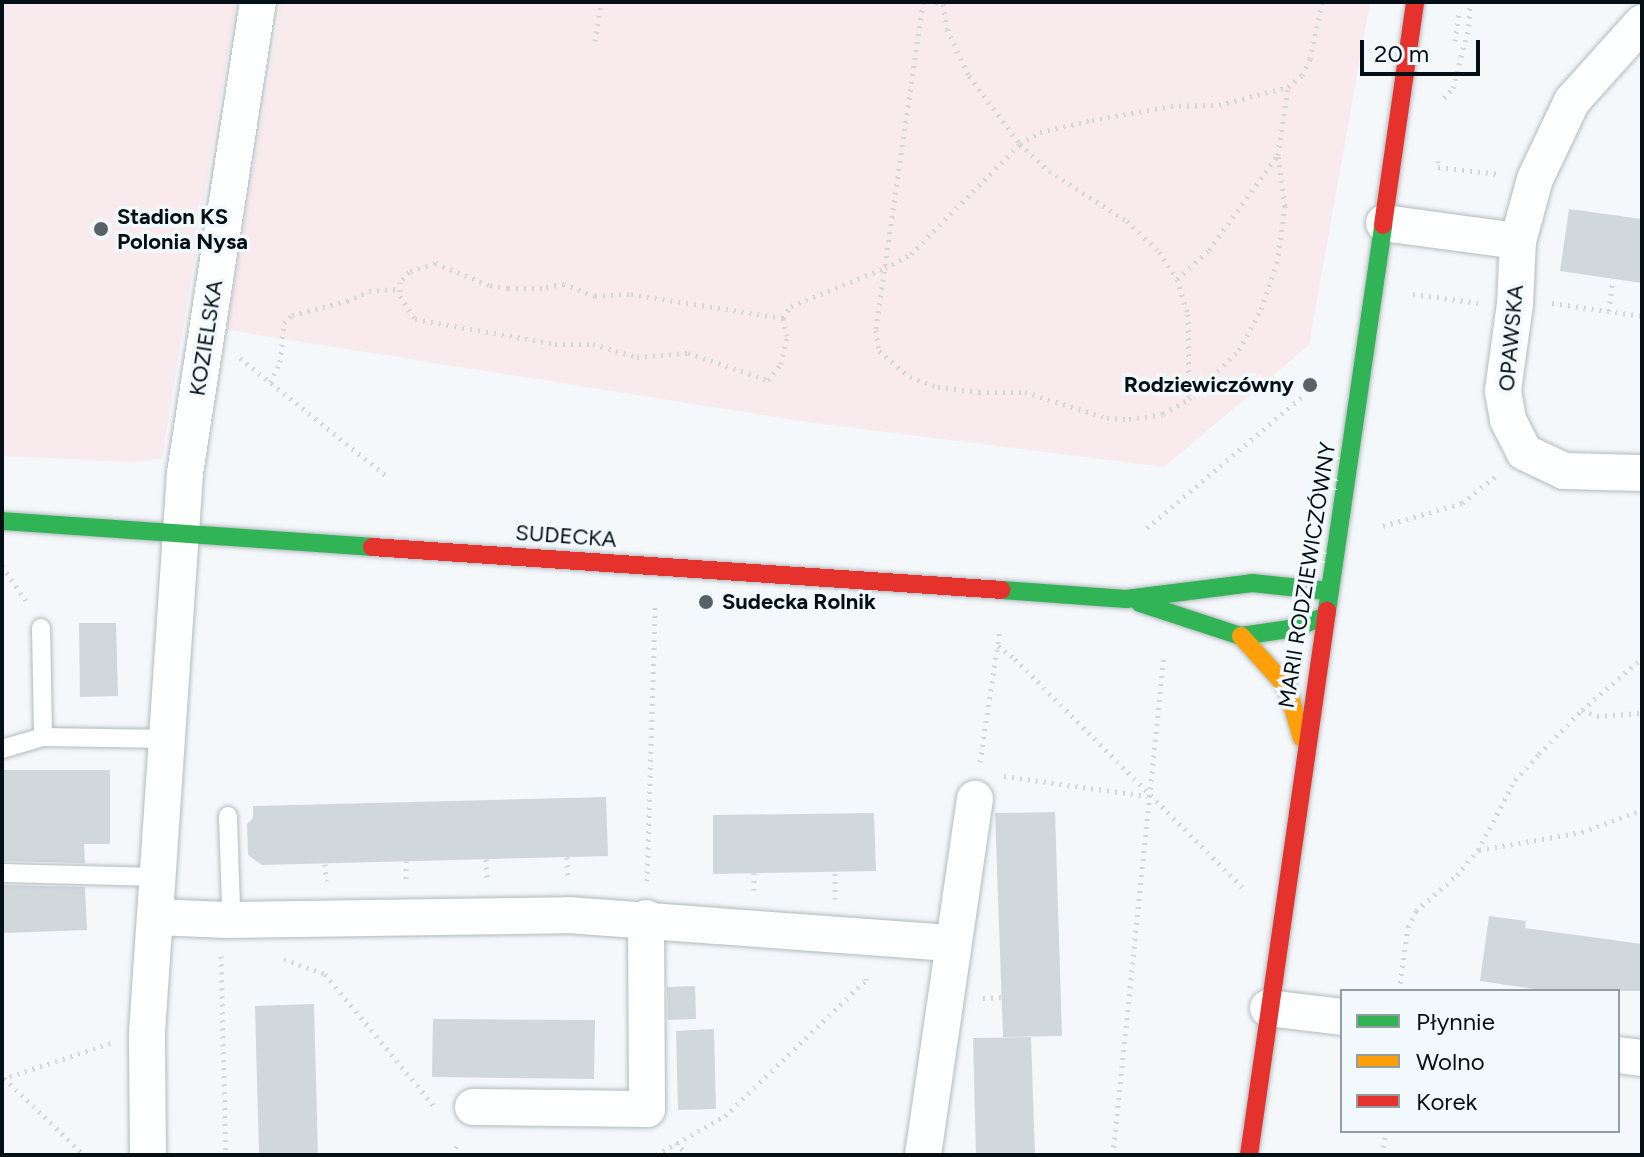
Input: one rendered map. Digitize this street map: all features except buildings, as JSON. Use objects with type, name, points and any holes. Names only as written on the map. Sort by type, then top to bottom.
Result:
[{"type":"street","name":"KOZIELSKA","points":[[148,1155],[147,1032],[169,739],[180,533],[258,2]]},
{"type":"street","name":"MARII RODZIEWICZÓWNY","points":[[1249,1155],[1305,748],[1415,2]]},
{"type":"street","name":"OPAWSKA","points":[[1524,452],[1508,420],[1503,391],[1515,304],[1518,241],[1535,179],[1572,101],[1642,23]]},
{"type":"street","points":[[1384,223],[1518,241]]},
{"type":"street","points":[[1524,452],[1564,471],[1642,473]]},
{"type":"street","name":"SUDECKA","points":[[2,521],[1126,599],[1252,583],[1328,591]]},
{"type":"street","name":"SUDECKA","points":[[1126,599],[1241,636],[1289,629],[1324,617]]},
{"type":"street","points":[[1241,636],[1287,687],[1305,748]]},
{"type":"street","points":[[923,1155],[977,786]]},
{"type":"street","points":[[156,917],[226,920],[488,915],[646,918],[953,943]]},
{"type":"street","points":[[473,1107],[647,1109],[646,918]]},
{"type":"street","points":[[1268,1008],[1340,1017]]},
{"type":"street","points":[[1620,1055],[1642,1058]]},
{"type":"lane","points":[[41,628],[43,737]]},
{"type":"lane","points":[[2,749],[43,737],[169,739]]},
{"type":"lane","points":[[226,920],[231,907],[228,816]]},
{"type":"lane","points":[[2,873],[159,877]]},
{"type":"path","points":[[595,41],[601,2]]},
{"type":"path","points":[[923,2],[876,330],[879,351],[910,377],[938,387],[965,391],[1025,392],[1107,418],[1163,414],[1189,399],[1239,350],[1261,309],[1277,263],[1285,206],[1278,155],[1288,87]]},
{"type":"path","points":[[936,2],[943,4],[947,29],[969,76],[1020,144],[1049,171],[1127,221],[1159,252],[1177,279],[1188,314],[1189,399]]},
{"type":"path","points":[[783,318],[629,294],[595,296],[564,284],[542,288],[489,285],[435,263],[409,272],[400,282],[409,314],[415,319],[555,344],[593,344],[637,357],[688,353],[768,380],[781,364],[787,336],[783,318],[791,306],[885,268],[911,254],[1020,144],[1040,132],[1092,120],[1171,106],[1219,105],[1288,87],[1302,75],[1310,59],[1322,2]]},
{"type":"path","points":[[1177,279],[1209,250],[1278,155]]},
{"type":"path","points":[[1438,167],[1535,179]]},
{"type":"path","points":[[1609,311],[1613,279]]},
{"type":"path","points":[[270,382],[280,362],[284,323],[292,315],[347,301],[369,291],[400,289]]},
{"type":"path","points":[[208,326],[270,382],[387,476]]},
{"type":"path","points":[[1147,528],[1366,341]]},
{"type":"path","points":[[1378,527],[1462,503],[1524,452]]},
{"type":"path","points":[[2,566],[41,628]]},
{"type":"path","points":[[1006,591],[977,786],[1149,796]]},
{"type":"path","points":[[646,918],[655,606]]},
{"type":"path","points":[[998,646],[1015,659],[1246,891]]},
{"type":"path","points":[[1113,1155],[1164,650]]},
{"type":"path","points":[[1399,989],[1408,927],[1416,911],[1457,875],[1478,850],[1515,780],[1582,710],[1642,658]]},
{"type":"path","points":[[1582,710],[1597,716],[1642,713]]},
{"type":"path","points":[[1478,850],[1582,832],[1642,810]]},
{"type":"path","points":[[226,920],[221,936],[226,1155]]},
{"type":"path","points":[[656,1155],[725,1116],[866,980],[868,934]]},
{"type":"path","points":[[280,958],[325,974],[434,1108],[473,1107],[452,1155]]},
{"type":"path","points":[[84,1155],[3,1077],[147,1032]]},
{"type":"path","points":[[1382,1155],[1386,1133]]},
{"type":"shaded area","name":"Stadion KS Polonia Nysa","points":[[2,2],[236,2],[162,459],[131,462],[2,456]]},
{"type":"shaded area","points":[[281,2],[1370,2],[1309,345],[1164,467],[807,422],[227,330]]},
{"type":"traffic: fast","points":[[1327,611],[1383,225]]},
{"type":"traffic: fast","points":[[2,521],[372,547]]},
{"type":"traffic: fast","points":[[1002,590],[1126,599],[1252,583],[1328,591]]},
{"type":"traffic: fast","points":[[1140,603],[1241,636],[1289,629],[1324,617]]},
{"type":"traffic: slow","points":[[1241,636],[1287,687],[1302,738]]},
{"type":"traffic: jam","points":[[1383,225],[1415,2]]},
{"type":"traffic: jam","points":[[372,547],[1002,590]]},
{"type":"traffic: jam","points":[[1249,1155],[1327,611]]},
{"type":"place","name":"Stadion KS Polonia Nysa","points":[[101,229]]},
{"type":"place","name":"Rodziewiczówny","points":[[1310,385]]},
{"type":"place","name":"Sudecka Rolnik","points":[[706,602]]}]
